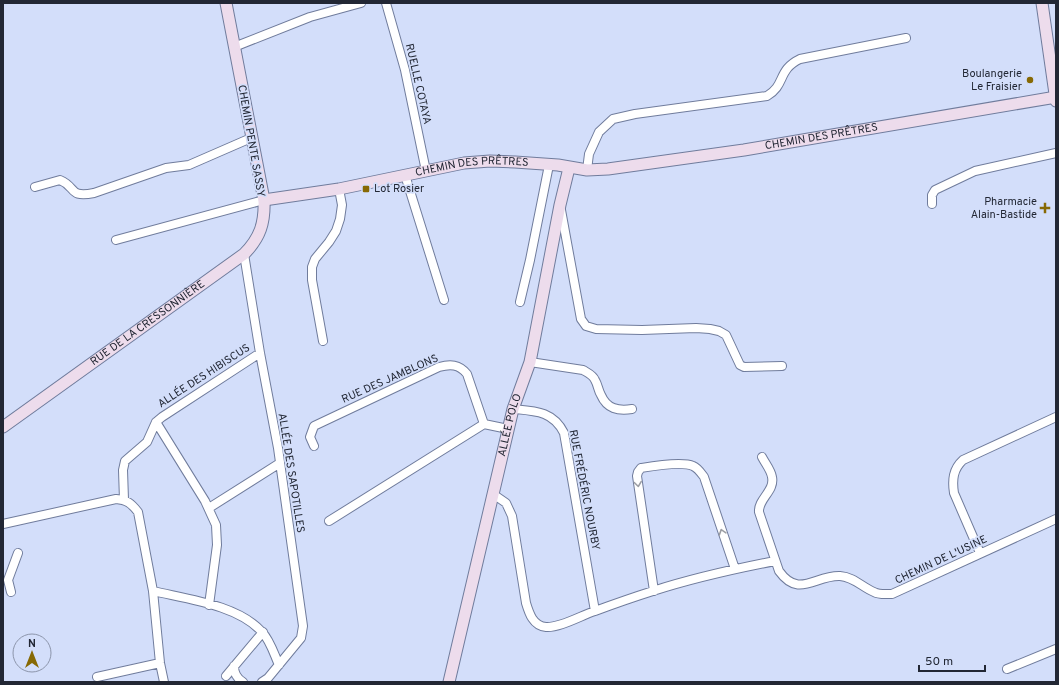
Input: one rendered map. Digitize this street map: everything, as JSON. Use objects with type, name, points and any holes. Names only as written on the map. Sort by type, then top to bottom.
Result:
[{"type":"street","name":"CHEMIN PENTE SASSY","points":[[116,240],[264,200],[226,3]]},
{"type":"street","points":[[234,47],[310,17],[361,3]]},
{"type":"street","points":[[386,3],[394,3]]},
{"type":"street","name":"RUELLE COTAYA","points":[[386,3],[405,70],[426,171]]},
{"type":"street","points":[[1042,3],[1056,101]]},
{"type":"street","points":[[587,170],[589,154],[599,132],[613,119],[635,114],[767,96],[777,89],[786,69],[792,63],[800,60],[906,38]]},
{"type":"street","name":"CHEMIN DES PRÊTRES","points":[[264,200],[339,189],[464,163],[490,161],[515,162],[587,170],[608,169],[744,150],[1056,96]]},
{"type":"street","points":[[35,187],[60,180],[63,181],[73,192],[83,195],[94,194],[166,168],[189,165],[251,138]]},
{"type":"street","points":[[932,204],[932,195],[935,190],[975,171],[1056,153]]},
{"type":"street","points":[[520,302],[549,165]]},
{"type":"street","name":"ALLÉE POLO","points":[[449,682],[513,409],[530,362],[560,205],[569,168]]},
{"type":"street","points":[[405,176],[444,300]]},
{"type":"street","points":[[322,342],[312,280],[312,266],[315,259],[329,242],[338,225],[342,205],[339,189]]},
{"type":"street","name":"RUE DE LA CRESSONNIÈRE","points":[[3,427],[244,254],[256,239],[262,226],[264,200]]},
{"type":"street","points":[[560,205],[581,319],[586,326],[596,329],[642,330],[696,328],[720,330],[726,335],[740,365],[744,367],[782,366]]},
{"type":"street","name":"ALLÉE DES SAPOTILLES","points":[[244,254],[280,463],[303,626],[301,638],[268,678],[262,682]]},
{"type":"street","name":"ALLÉE DES HIBISCUS","points":[[124,500],[123,470],[126,460],[147,442],[156,422],[260,353]]},
{"type":"street","points":[[530,362],[583,370],[595,379],[601,396],[608,405],[620,410],[632,409]]},
{"type":"street","name":"RUE DES JAMBLONS","points":[[314,446],[310,437],[314,426],[439,367],[447,365],[463,368],[467,374],[484,424]]},
{"type":"street","name":"RUE FRÉDÉRIC NOURBY","points":[[513,409],[531,410],[543,413],[553,418],[560,425],[564,433],[595,611]]},
{"type":"street","points":[[980,553],[954,493],[953,485],[956,468],[963,460],[1056,417]]},
{"type":"street","points":[[156,422],[206,500],[216,525],[217,545],[209,605]]},
{"type":"street","points":[[329,522],[484,424],[508,429]]},
{"type":"street","name":"CHEMIN DE L'USINE","points":[[762,457],[772,476],[772,482],[771,487],[759,505],[759,512],[779,571],[784,578],[793,584],[803,586],[842,576],[853,580],[874,593],[892,594],[1056,519]]},
{"type":"street","points":[[208,508],[280,463]]},
{"type":"street","points":[[654,591],[637,476],[641,468],[684,464],[691,465],[698,470],[704,477],[735,569]]},
{"type":"street","points":[[493,494],[506,503],[512,516],[529,614],[536,623],[546,627],[559,625],[654,591],[735,569],[775,561]]},
{"type":"street","points":[[3,524],[116,499],[124,500],[132,504],[138,512],[153,591],[160,663],[164,682]]},
{"type":"street","points":[[11,592],[5,579],[18,553]]},
{"type":"street","points":[[153,591],[235,612],[263,632],[279,664]]},
{"type":"street","points":[[226,676],[263,632]]},
{"type":"street","points":[[1007,669],[1056,649]]},
{"type":"street","points":[[97,677],[160,663]]},
{"type":"street","points":[[234,666],[234,673],[243,682]]},
{"type":"place","name":"Boulangerie Le Fraisier","points":[[1030,80]]},
{"type":"place","name":"Lot Rosier","points":[[366,189]]},
{"type":"place","name":"Pharmacie Alain-Bastide","points":[[1045,208]]}]
